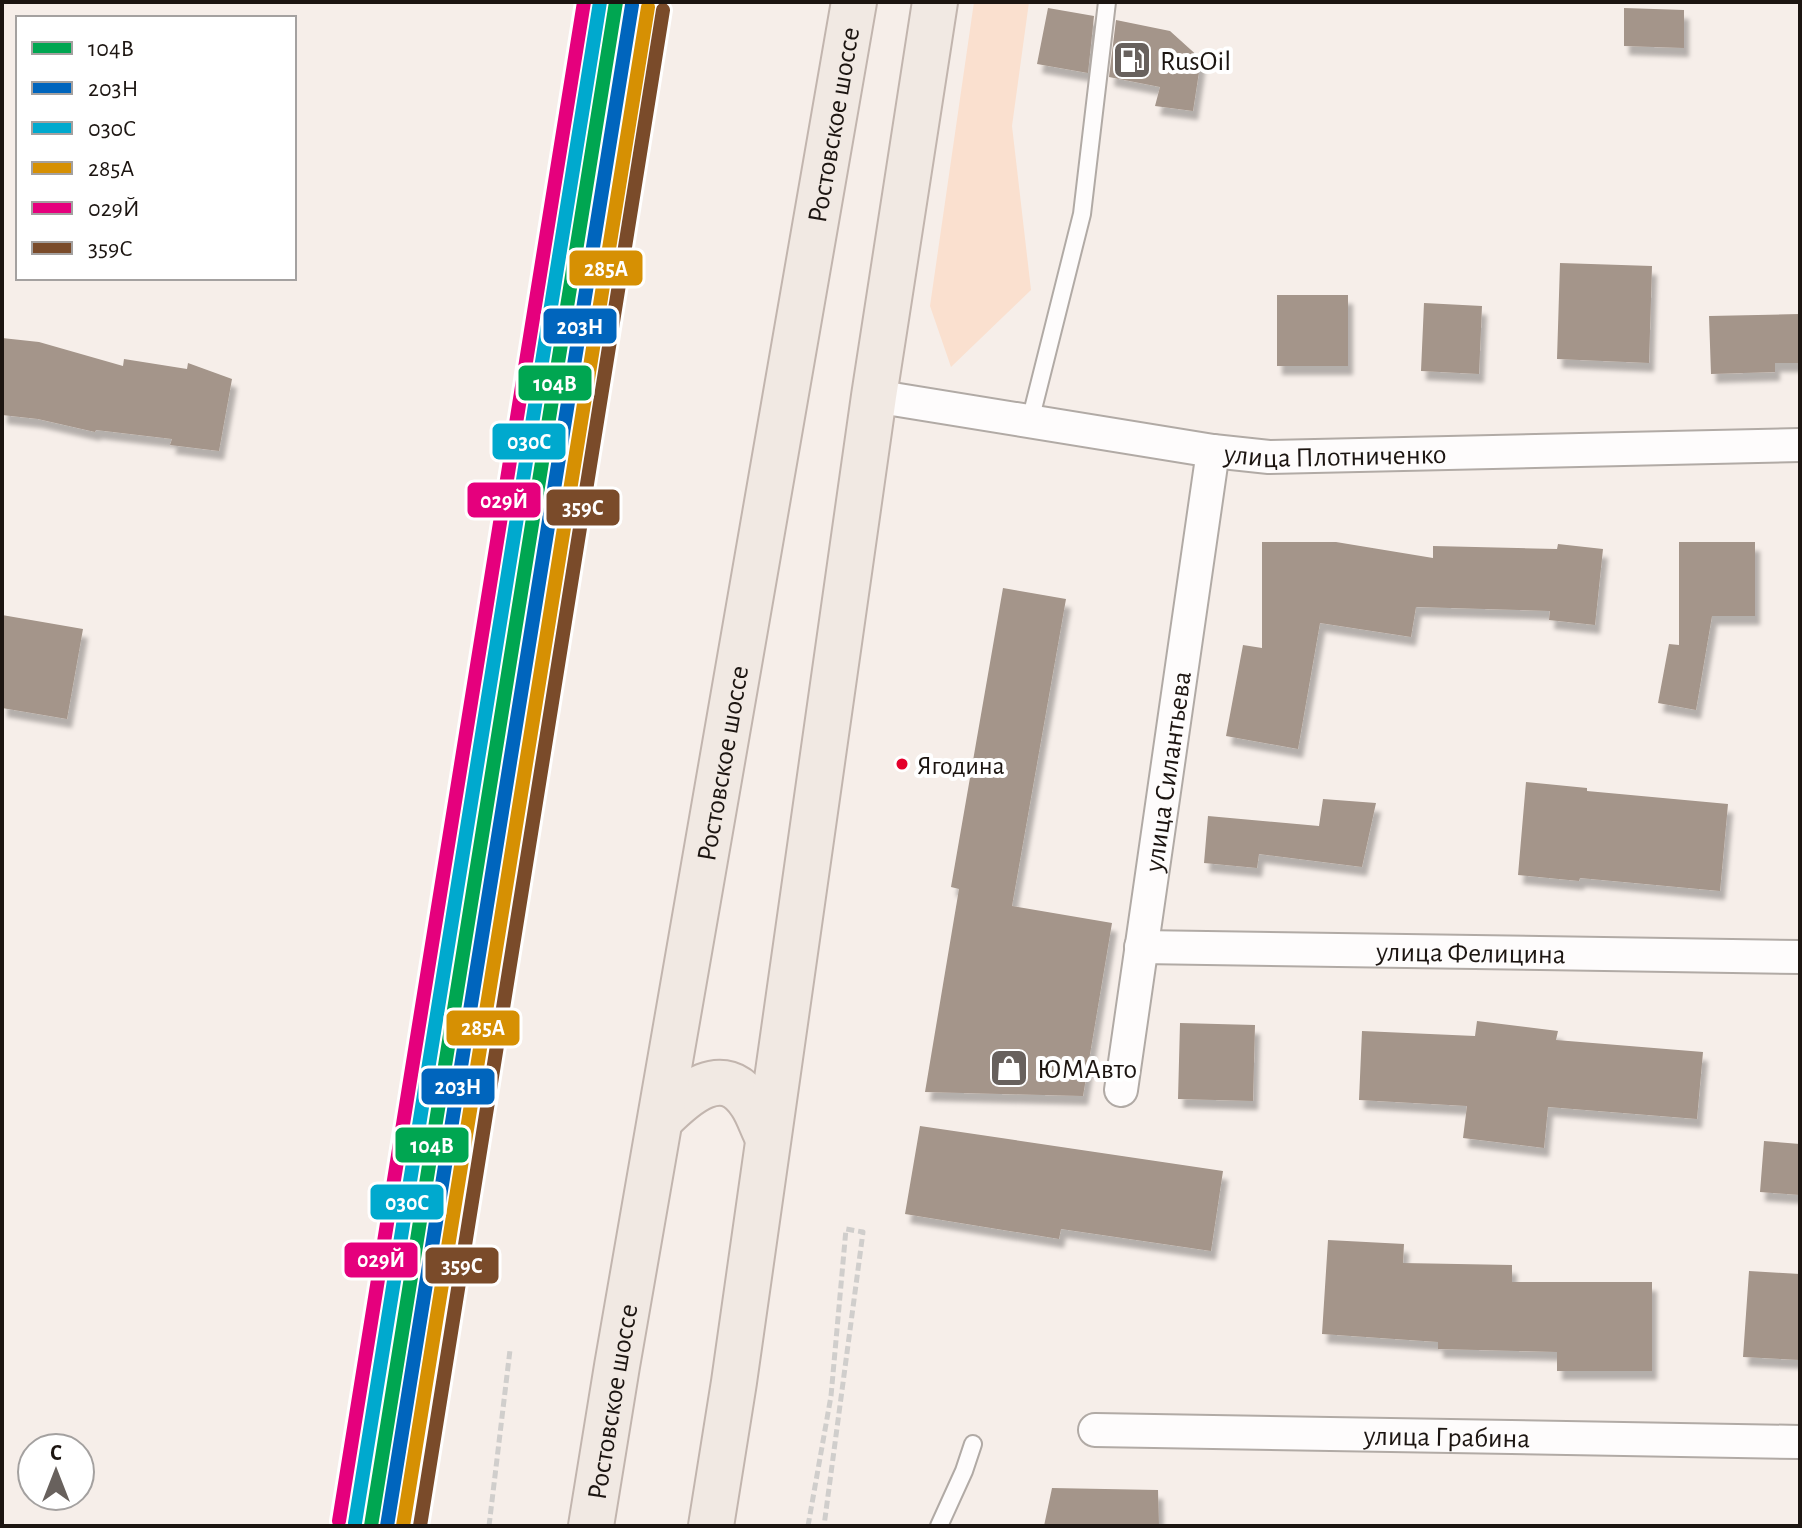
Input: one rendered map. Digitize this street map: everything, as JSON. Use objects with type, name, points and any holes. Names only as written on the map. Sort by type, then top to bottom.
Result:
[{"type":"highway","name":"Ростовское шоссе","points":[[591,1526],[854,2]]},
{"type":"highway","points":[[711,1526],[874,396],[935,2]]},
{"type":"highway","points":[[661,1119],[683,1097],[702,1085],[721,1083],[734,1087],[750,1101],[768,1138]]},
{"type":"street","name":"улица Плотниченко","points":[[874,396],[1213,451],[1269,457],[1800,445]]},
{"type":"street","name":"улица Силантьева","points":[[1121,1090],[1213,451]]},
{"type":"street","name":"улица Фелицина","points":[[1141,947],[1800,957]]},
{"type":"street","name":"улица Грабина","points":[[1095,1430],[1800,1442]]},
{"type":"lane","points":[[1030,421],[1082,214],[1107,2]]},
{"type":"lane","points":[[939,1526],[973,1444]]},
{"type":"path","points":[[808,1526],[831,1396],[846,1229],[863,1232],[824,1526]]},
{"type":"path","points":[[489,1526],[510,1350]]},
{"type":"shaded area","points":[[974,2],[1029,2],[1012,126],[1031,290],[951,367],[930,306]]},
{"type":"building","points":[[1048,8],[1094,16],[1088,73],[1037,64]]},
{"type":"building","points":[[1624,8],[1684,10],[1684,48],[1624,46]]},
{"type":"building","points":[[1116,20],[1170,31],[1201,59],[1193,111],[1155,106],[1160,87],[1109,77]]},
{"type":"building","points":[[1560,263],[1652,266],[1649,363],[1557,359]]},
{"type":"building","points":[[1277,295],[1348,295],[1348,366],[1277,366]]},
{"type":"building","points":[[1424,303],[1482,306],[1479,374],[1421,371]]},
{"type":"building","points":[[1800,314],[1800,363],[1775,363],[1775,372],[1711,374],[1709,316]]},
{"type":"building","points":[[2,338],[39,342],[123,366],[124,359],[187,369],[188,363],[232,379],[219,451],[170,445],[172,439],[95,432],[38,419],[2,415]]},
{"type":"building","points":[[1262,542],[1336,542],[1433,558],[1433,546],[1557,549],[1558,544],[1603,549],[1595,625],[1549,620],[1550,611],[1416,607],[1411,637],[1320,623],[1298,749],[1226,736],[1243,645],[1262,648]]},
{"type":"building","points":[[1679,542],[1755,542],[1755,616],[1712,616],[1696,710],[1658,703],[1669,644],[1679,645]]},
{"type":"building","points":[[1003,588],[1066,599],[1012,906],[1112,923],[1083,1096],[925,1092],[959,889],[951,887]]},
{"type":"building","points":[[2,615],[83,629],[67,719],[2,708]]},
{"type":"building","points":[[1526,782],[1728,804],[1720,891],[1518,875]]},
{"type":"building","points":[[1323,799],[1376,803],[1362,867],[1259,854],[1257,868],[1204,863],[1208,816],[1319,826]]},
{"type":"building","points":[[1477,1021],[1558,1031],[1556,1040],[1703,1052],[1697,1119],[1548,1107],[1544,1148],[1463,1138],[1467,1106],[1359,1100],[1362,1031],[1475,1036]]},
{"type":"building","points":[[1180,1023],[1255,1025],[1253,1101],[1178,1099]]},
{"type":"building","points":[[920,1126],[1223,1171],[1211,1251],[1061,1229],[1059,1239],[905,1214]]},
{"type":"building","points":[[1764,1141],[1800,1144],[1800,1195],[1760,1192]]},
{"type":"building","points":[[1328,1240],[1404,1244],[1403,1263],[1512,1265],[1512,1282],[1652,1282],[1652,1371],[1557,1371],[1557,1352],[1438,1349],[1438,1342],[1322,1334]]},
{"type":"building","points":[[1749,1271],[1800,1274],[1800,1360],[1743,1357]]},
{"type":"building","points":[[1052,1488],[1158,1490],[1159,1526],[1044,1526]]},
{"type":"transit line","name":"029Й","points":[[339,1521],[584,2]]},
{"type":"transit line","name":"030C","points":[[355,1523],[600,2]]},
{"type":"transit line","name":"104В","points":[[371,1526],[616,2]]},
{"type":"transit line","name":"203Н","points":[[387,1526],[632,5]]},
{"type":"transit line","name":"285А","points":[[403,1526],[648,7]]},
{"type":"transit line","name":"359С","points":[[420,1526],[663,10]]},
{"type":"place","name":"RusOil","points":[[1132,60]]},
{"type":"place","name":"Ягодина","points":[[902,764]]},
{"type":"place","name":"ЮМАвто","points":[[1009,1068]]}]
